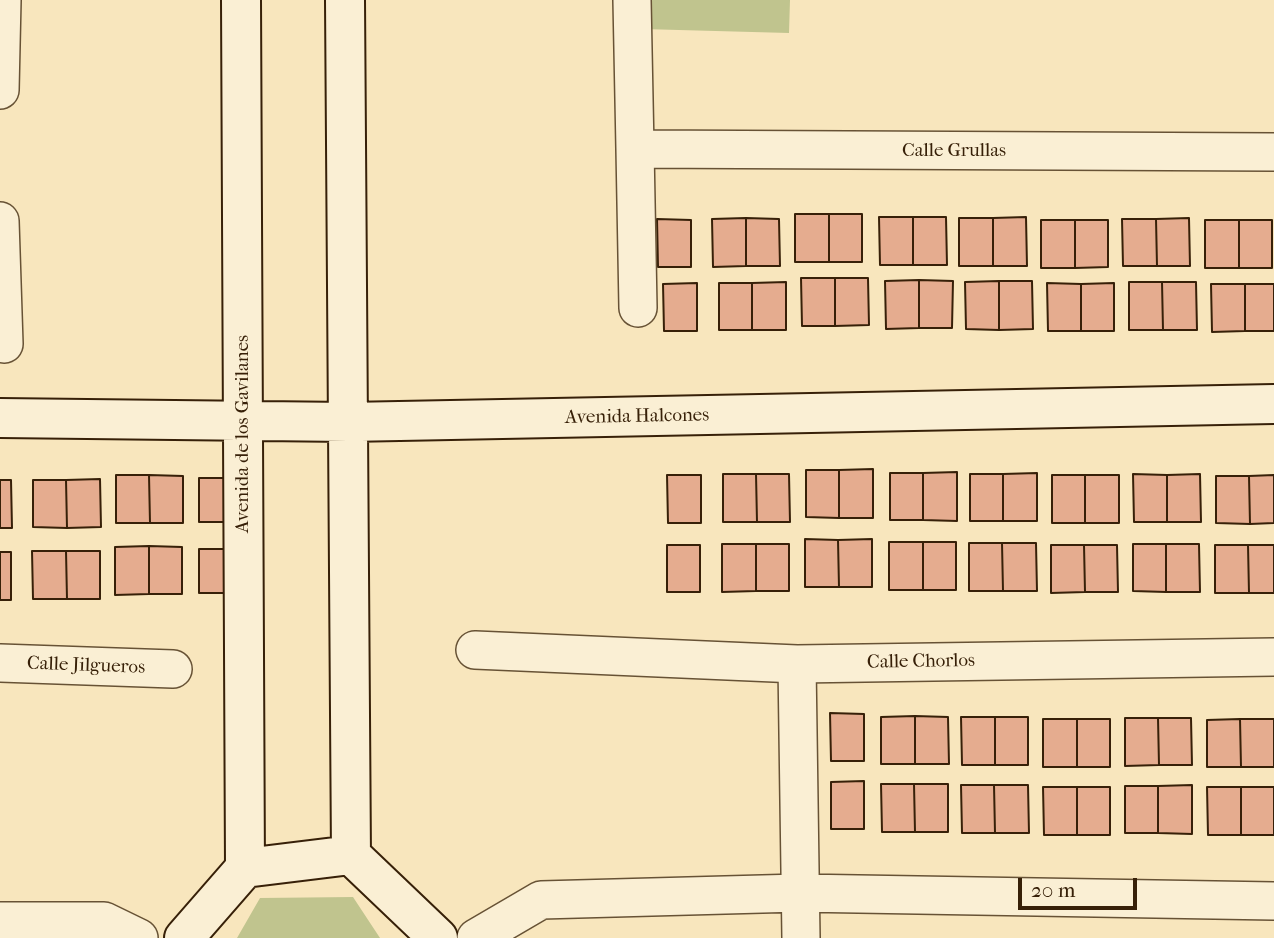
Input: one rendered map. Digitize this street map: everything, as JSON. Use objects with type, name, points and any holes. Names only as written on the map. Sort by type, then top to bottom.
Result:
[{"type":"street","points":[[0,90],[2,0]]},
{"type":"street","name":"Avenida de los Gavilanes","points":[[242,0],[245,868]]},
{"type":"street","points":[[345,0],[351,855],[438,938]]},
{"type":"street","points":[[632,0],[638,308]]},
{"type":"street","name":"Calle Grullas","points":[[635,149],[1274,152]]},
{"type":"street","points":[[0,221],[4,344]]},
{"type":"street","name":"Avenida Halcones","points":[[0,418],[348,422],[1274,404]]},
{"type":"street","name":"Calle Chorlos","points":[[475,650],[797,664],[1274,657]]},
{"type":"street","name":"Calle Jilgueros","points":[[0,663],[173,669]]},
{"type":"street","points":[[797,664],[801,938]]},
{"type":"street","points":[[184,938],[245,868],[351,855]]},
{"type":"street","points":[[476,938],[541,900],[799,893],[1274,901]]},
{"type":"street","points":[[0,921],[104,921],[139,938]]},
{"type":"green space","points":[[643,0],[790,0],[789,33],[642,29]]},
{"type":"green space","points":[[353,897],[380,938],[237,938],[260,898]]},
{"type":"building","points":[[795,214],[829,214],[829,262],[795,262]]},
{"type":"building","points":[[829,214],[862,214],[862,262],[829,262]]},
{"type":"building","points":[[879,217],[913,217],[913,265],[880,265]]},
{"type":"building","points":[[913,217],[946,217],[947,265],[913,265]]},
{"type":"building","points":[[1026,217],[1027,266],[993,266],[993,218]]},
{"type":"building","points":[[746,218],[746,266],[713,267],[712,219]]},
{"type":"building","points":[[746,218],[779,219],[780,266],[746,266]]},
{"type":"building","points":[[959,218],[993,218],[993,266],[959,266]]},
{"type":"building","points":[[1189,218],[1190,266],[1157,266],[1156,219]]},
{"type":"building","points":[[657,219],[691,220],[691,267],[658,267]]},
{"type":"building","points":[[1122,219],[1156,219],[1157,266],[1123,266]]},
{"type":"building","points":[[1041,220],[1075,220],[1075,268],[1041,268]]},
{"type":"building","points":[[1075,220],[1108,220],[1108,267],[1075,268]]},
{"type":"building","points":[[1205,220],[1239,220],[1239,268],[1205,268]]},
{"type":"building","points":[[1239,220],[1272,220],[1272,268],[1239,268]]},
{"type":"building","points":[[801,278],[835,278],[835,326],[802,326]]},
{"type":"building","points":[[835,278],[868,278],[869,325],[835,326]]},
{"type":"building","points":[[919,280],[919,328],[886,329],[885,281]]},
{"type":"building","points":[[919,280],[953,281],[952,328],[919,328]]},
{"type":"building","points":[[999,281],[999,330],[966,329],[965,282]]},
{"type":"building","points":[[999,281],[1032,281],[1033,329],[999,330]]},
{"type":"building","points":[[786,282],[786,330],[752,330],[752,283]]},
{"type":"building","points":[[1129,282],[1162,282],[1163,330],[1129,330]]},
{"type":"building","points":[[1162,282],[1196,282],[1197,330],[1163,330]]},
{"type":"building","points":[[697,283],[697,331],[664,331],[663,284]]},
{"type":"building","points":[[719,283],[752,283],[752,330],[719,330]]},
{"type":"building","points":[[1047,283],[1081,284],[1081,331],[1048,331]]},
{"type":"building","points":[[1114,283],[1114,331],[1081,331],[1081,284]]},
{"type":"building","points":[[1211,284],[1245,284],[1245,331],[1212,332]]},
{"type":"building","points":[[1245,284],[1274,284],[1274,331],[1245,331]]},
{"type":"building","points":[[873,469],[873,518],[839,518],[839,470]]},
{"type":"building","points":[[806,470],[839,470],[839,518],[806,517]]},
{"type":"building","points":[[957,472],[957,521],[923,520],[923,473]]},
{"type":"building","points":[[890,473],[923,473],[923,520],[890,520]]},
{"type":"building","points":[[1037,473],[1037,521],[1003,521],[1003,474]]},
{"type":"building","points":[[723,474],[756,474],[757,522],[723,522]]},
{"type":"building","points":[[756,474],[789,474],[790,522],[757,522]]},
{"type":"building","points":[[970,474],[1003,474],[1003,521],[970,521]]},
{"type":"building","points":[[1133,474],[1167,475],[1167,522],[1134,522]]},
{"type":"building","points":[[1200,474],[1201,522],[1167,522],[1167,475]]},
{"type":"building","points":[[116,475],[149,475],[150,523],[116,523]]},
{"type":"building","points":[[149,475],[183,476],[183,523],[150,523]]},
{"type":"building","points":[[667,475],[701,475],[701,523],[668,523]]},
{"type":"building","points":[[1052,475],[1085,475],[1085,523],[1052,523]]},
{"type":"building","points":[[1085,475],[1119,475],[1119,523],[1085,523]]},
{"type":"building","points":[[1274,475],[1274,523],[1250,524],[1249,476]]},
{"type":"building","points":[[1216,476],[1249,476],[1250,524],[1216,523]]},
{"type":"building","points":[[199,478],[230,478],[229,522],[199,522]]},
{"type":"building","points":[[100,479],[101,527],[67,528],[66,480]]},
{"type":"building","points":[[0,480],[11,480],[12,528],[0,528]]},
{"type":"building","points":[[33,480],[66,480],[67,528],[33,527]]},
{"type":"building","points":[[805,539],[838,540],[839,587],[805,587]]},
{"type":"building","points":[[872,539],[872,587],[839,587],[838,540]]},
{"type":"building","points":[[889,542],[923,542],[923,590],[889,590]]},
{"type":"building","points":[[923,542],[956,542],[956,590],[923,590]]},
{"type":"building","points":[[969,543],[1002,543],[1003,591],[969,591]]},
{"type":"building","points":[[1002,543],[1036,543],[1037,591],[1003,591]]},
{"type":"building","points":[[722,544],[756,544],[756,591],[722,592]]},
{"type":"building","points":[[756,544],[789,544],[789,591],[756,591]]},
{"type":"building","points":[[1133,544],[1166,544],[1166,592],[1133,591]]},
{"type":"building","points":[[1166,544],[1199,544],[1200,592],[1166,592]]},
{"type":"building","points":[[667,545],[700,545],[700,592],[667,592]]},
{"type":"building","points":[[1051,545],[1084,545],[1085,592],[1051,593]]},
{"type":"building","points":[[1084,545],[1117,545],[1118,592],[1085,592]]},
{"type":"building","points":[[1215,545],[1248,545],[1249,593],[1215,593]]},
{"type":"building","points":[[1248,545],[1274,545],[1274,593],[1249,593]]},
{"type":"building","points":[[149,546],[149,594],[115,595],[115,547]]},
{"type":"building","points":[[149,546],[182,547],[182,594],[149,594]]},
{"type":"building","points":[[199,549],[229,549],[229,593],[199,593]]},
{"type":"building","points":[[32,551],[66,551],[67,599],[33,599]]},
{"type":"building","points":[[66,551],[100,551],[100,599],[67,599]]},
{"type":"building","points":[[0,552],[11,552],[11,600],[0,600]]},
{"type":"building","points":[[830,713],[864,714],[864,761],[831,761]]},
{"type":"building","points":[[915,716],[915,764],[881,764],[881,717]]},
{"type":"building","points":[[915,716],[948,717],[949,764],[915,764]]},
{"type":"building","points":[[961,717],[995,717],[995,765],[962,765]]},
{"type":"building","points":[[995,717],[1028,717],[1028,765],[995,765]]},
{"type":"building","points":[[1125,718],[1158,718],[1159,765],[1125,766]]},
{"type":"building","points":[[1158,718],[1191,718],[1192,765],[1159,765]]},
{"type":"building","points":[[1043,719],[1077,719],[1077,767],[1043,767]]},
{"type":"building","points":[[1077,719],[1110,719],[1110,767],[1077,767]]},
{"type":"building","points":[[1240,719],[1241,767],[1207,767],[1207,720]]},
{"type":"building","points":[[1240,719],[1274,719],[1274,767],[1241,767]]},
{"type":"building","points":[[864,781],[864,829],[831,829],[831,782]]},
{"type":"building","points":[[881,784],[914,784],[915,832],[882,832]]},
{"type":"building","points":[[914,784],[948,784],[948,832],[915,832]]},
{"type":"building","points":[[961,785],[994,785],[995,833],[962,833]]},
{"type":"building","points":[[994,785],[1028,785],[1029,833],[995,833]]},
{"type":"building","points":[[1192,785],[1192,834],[1158,833],[1158,786]]},
{"type":"building","points":[[1125,786],[1158,786],[1158,833],[1125,833]]},
{"type":"building","points":[[1043,787],[1077,787],[1077,835],[1044,835]]},
{"type":"building","points":[[1077,787],[1110,787],[1110,835],[1077,835]]},
{"type":"building","points":[[1207,787],[1241,787],[1241,835],[1208,835]]},
{"type":"building","points":[[1241,787],[1274,787],[1274,835],[1241,835]]}]
